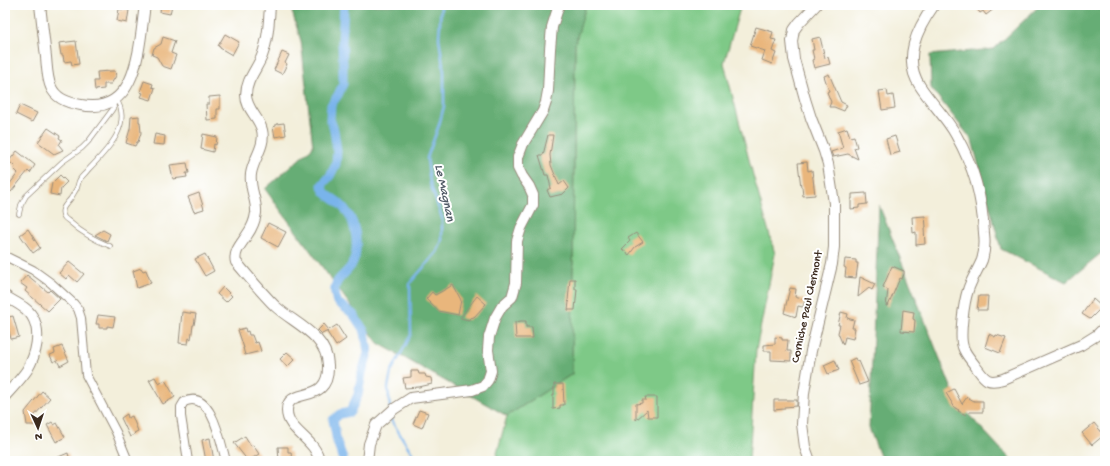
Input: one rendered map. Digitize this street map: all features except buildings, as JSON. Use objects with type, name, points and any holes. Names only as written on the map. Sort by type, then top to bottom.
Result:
[{"type":"street","points":[[40,5],[50,86],[55,94],[66,102],[94,106],[106,104],[121,95],[132,78],[137,61],[145,5]]},
{"type":"street","points":[[270,5],[265,47],[249,82],[246,95],[248,105],[262,130],[263,136],[261,148],[251,174],[251,187],[255,202],[256,216],[251,229],[238,248],[235,258],[271,302],[284,314],[313,335],[322,346],[326,354],[328,369],[325,383],[320,389],[314,392],[292,399],[287,407],[287,414],[292,424],[314,448],[319,461]]},
{"type":"street","points":[[367,461],[369,444],[376,424],[394,408],[411,398],[472,390],[483,386],[488,380],[491,372],[488,350],[489,337],[495,318],[502,306],[512,297],[516,282],[517,241],[521,228],[533,205],[533,195],[518,168],[518,158],[523,144],[543,111],[546,102],[552,27],[559,5]]},
{"type":"street","name":"Corniche Paul Clermont","points":[[810,461],[805,447],[802,424],[804,392],[811,351],[832,264],[834,247],[834,202],[828,164],[805,99],[794,59],[792,41],[794,30],[798,23],[816,5]]},
{"type":"street","points":[[934,5],[920,26],[914,43],[912,61],[916,78],[920,86],[949,123],[965,154],[978,186],[984,234],[985,246],[982,260],[968,290],[962,328],[963,347],[967,355],[984,378],[989,381],[995,381],[1003,379],[1081,345],[1097,335],[1105,327]]},
{"type":"street","points":[[5,256],[33,270],[51,283],[70,299],[78,309],[81,318],[86,375],[116,432],[128,461]]},
{"type":"street","points":[[5,296],[25,309],[32,316],[38,341],[34,355],[27,370],[5,396]]},
{"type":"street","points":[[188,461],[181,407],[184,402],[190,400],[198,401],[205,405],[209,410],[226,461]]},
{"type":"lane","points":[[20,214],[21,205],[26,196],[62,162],[88,142],[114,107],[114,100]]},
{"type":"lane","points":[[110,246],[92,239],[79,230],[64,217],[62,212],[63,207],[70,200],[77,188],[80,179],[117,135],[120,127],[121,116],[120,109],[114,100]]},
{"type":"green space","points":[[290,5],[586,5],[575,44],[572,374],[507,416],[378,343],[265,189],[313,147],[301,41]]},
{"type":"green space","points":[[586,5],[741,5],[724,63],[775,254],[756,350],[749,461],[495,461],[507,416],[572,374],[575,44]]},
{"type":"green space","points":[[1040,5],[1105,5],[1105,250],[1066,282],[1001,249],[972,140],[931,88],[930,55],[994,49]]},
{"type":"green space","points":[[879,205],[957,402],[1012,461],[882,461],[869,428]]},
{"type":"waterway","points":[[343,461],[337,442],[333,420],[340,414],[350,412],[358,395],[362,373],[368,353],[365,332],[353,314],[337,302],[335,294],[337,282],[350,267],[355,256],[356,235],[354,227],[344,208],[326,193],[322,185],[330,176],[336,164],[337,151],[334,130],[330,119],[331,105],[343,84],[342,41],[344,5]]},
{"type":"waterway","name":"Le Magnan","points":[[390,408],[388,388],[391,372],[411,335],[410,283],[437,252],[442,241],[442,218],[430,183],[427,158],[444,106],[444,72],[439,38],[441,5]]},
{"type":"waterway","name":"Le Magnan","points":[[391,415],[391,420],[417,461]]}]
